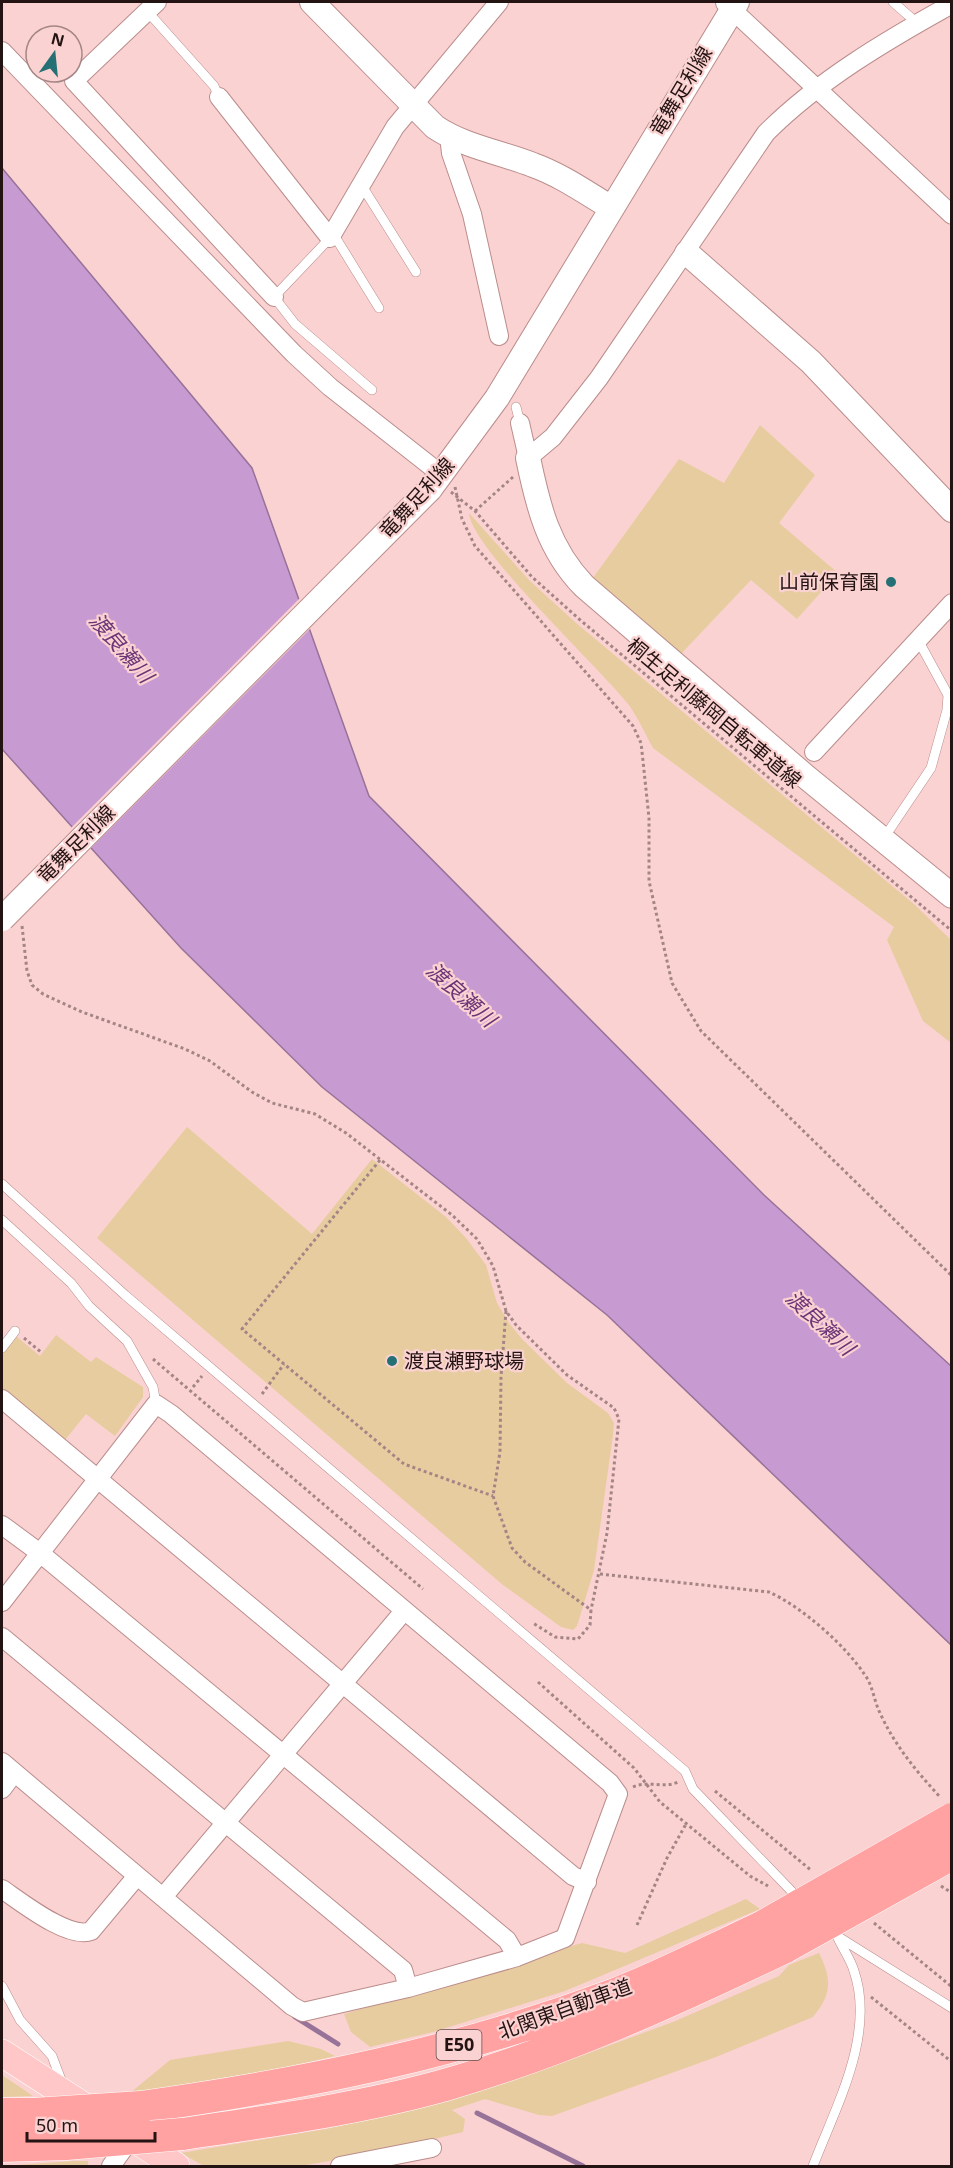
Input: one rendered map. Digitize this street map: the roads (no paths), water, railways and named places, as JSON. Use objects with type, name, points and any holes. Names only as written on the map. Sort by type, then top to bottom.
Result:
[{"type":"highway","name":"北関東自動車道","points":[[2,2114],[34,2114],[141,2106],[352,2072],[437,2052],[531,2024],[615,1994],[762,1927],[948,1810]]},
{"type":"highway","name":"北関東自動車道","points":[[2,2146],[66,2144],[182,2134],[322,2113],[445,2085],[590,2036],[678,1999],[785,1947],[951,1854]]},
{"type":"main road","points":[[2,2053],[176,2166]]},
{"type":"street","points":[[312,2],[412,106],[448,136],[546,170],[610,207]]},
{"type":"street","points":[[219,97],[332,237],[395,127],[499,2]]},
{"type":"street","points":[[731,4],[815,90],[951,215]]},
{"type":"street","name":"竜舞足利線","points":[[11,921],[436,482],[497,398],[731,4]]},
{"type":"street","points":[[523,465],[553,436],[599,378],[687,253],[766,133],[791,108],[815,90],[917,23],[951,4]]},
{"type":"street","points":[[152,6],[74,81],[274,297]]},
{"type":"street","points":[[2,51],[286,347],[436,482]]},
{"type":"street","points":[[448,136],[451,153],[472,214],[500,340]]},
{"type":"street","points":[[687,253],[811,362],[951,510]]},
{"type":"street","points":[[518,415],[523,465],[547,531],[571,573],[659,654],[951,896]]},
{"type":"street","points":[[814,752],[951,603]]},
{"type":"street","points":[[2,1399],[573,1876],[587,1882]]},
{"type":"street","points":[[2,1602],[156,1404],[610,1783],[618,1794],[565,1938],[517,1956],[408,1988],[303,2012],[292,2006],[8,1768],[2,1789]]},
{"type":"street","points":[[2,1525],[40,1553],[507,1940],[517,1956]]},
{"type":"street","points":[[163,1897],[404,1611]]},
{"type":"street","points":[[2,1637],[403,1970],[408,1988]]},
{"type":"street","points":[[2,1889],[66,1929],[83,1934],[91,1931],[138,1876]]},
{"type":"street","points":[[111,2166],[132,2137]]},
{"type":"street","points":[[340,2166],[432,2148]]},
{"type":"lane","points":[[892,2],[917,23]]},
{"type":"lane","points":[[152,6],[214,86],[219,97]]},
{"type":"lane","points":[[362,186],[416,272]]},
{"type":"lane","points":[[372,390],[296,324],[274,297],[332,237],[379,308]]},
{"type":"lane","points":[[890,829],[931,768],[948,710],[948,695],[918,640]]},
{"type":"lane","points":[[2,1184],[125,1295],[685,1771],[693,1789],[774,1875],[837,1936],[951,2008]]},
{"type":"lane","points":[[2,1220],[71,1282],[89,1306],[127,1341],[153,1387],[156,1404]]},
{"type":"lane","points":[[2,1348],[15,1331]]},
{"type":"lane","points":[[813,2166],[852,2063],[858,2034],[858,1993],[855,1971],[837,1936]]},
{"type":"lane","points":[[2,1986],[20,2020],[52,2056],[60,2072],[63,2087],[61,2093]]},
{"type":"water","name":"渡良瀬川","points":[[2,168],[252,468],[369,796],[764,1195],[951,1366],[951,1645],[607,1315],[322,1087],[181,948],[2,749]]},
{"type":"waterway","points":[[295,2017],[338,2044]]},
{"type":"waterway","points":[[477,2113],[583,2166]]},
{"type":"place","name":"山前保育園","points":[[891,582]]},
{"type":"place","name":"渡良瀬野球場","points":[[392,1361]]}]
